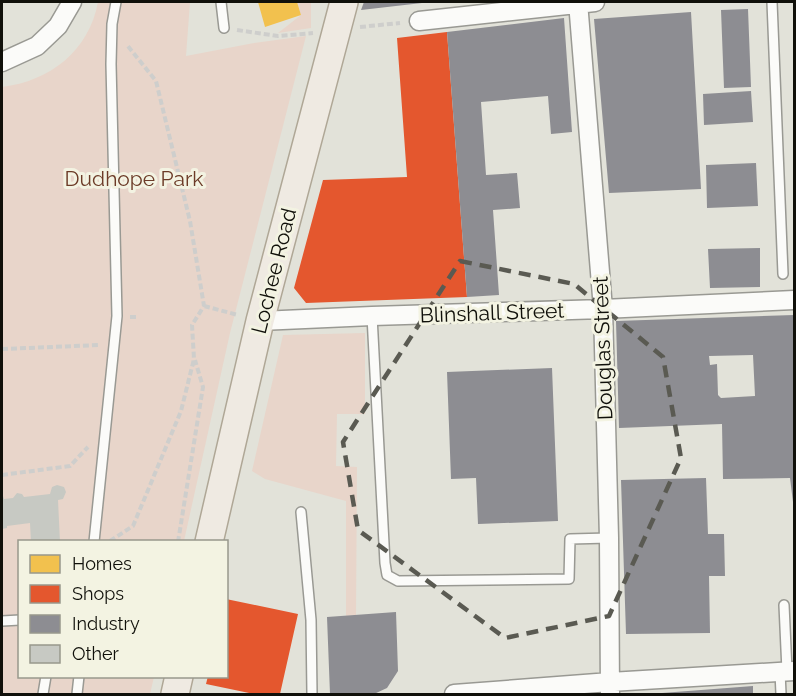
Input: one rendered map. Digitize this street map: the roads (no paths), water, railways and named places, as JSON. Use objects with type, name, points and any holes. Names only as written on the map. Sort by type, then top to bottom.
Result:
[{"type":"main road","name":"Lochee Road","points":[[210,540],[325,31],[344,2]]},
{"type":"main road","points":[[175,694],[179,678]]},
{"type":"street","points":[[2,62],[37,46],[58,26],[72,2]]},
{"type":"street","points":[[419,21],[584,2]]},
{"type":"street","name":"Douglas Street","points":[[584,2],[603,309],[610,688]]},
{"type":"street","name":"Blinshall Street","points":[[260,321],[795,300]]},
{"type":"street","points":[[454,694],[610,688],[787,671]]},
{"type":"lane","points":[[94,540],[117,316],[111,24],[116,2]]},
{"type":"lane","points":[[221,2],[224,28]]},
{"type":"lane","points":[[772,2],[783,274]]},
{"type":"lane","points":[[372,316],[384,563],[387,575],[398,581],[569,579],[570,539],[609,538]]},
{"type":"lane","points":[[301,512],[310,620],[312,694]]},
{"type":"lane","points":[[781,694],[787,671],[784,605]]},
{"type":"lane","points":[[2,621],[18,621]]},
{"type":"lane","points":[[43,694],[46,678]]},
{"type":"lane","points":[[77,694],[79,678]]},
{"type":"park label","name":"Dudhope Park","points":[[134,179]]}]
